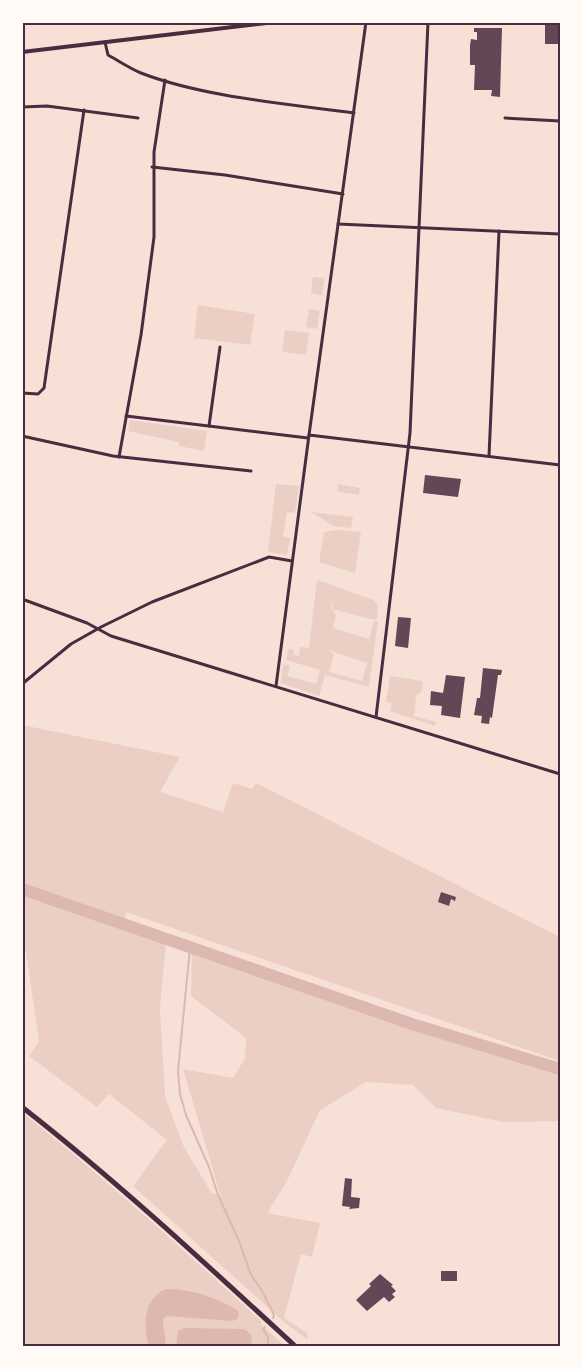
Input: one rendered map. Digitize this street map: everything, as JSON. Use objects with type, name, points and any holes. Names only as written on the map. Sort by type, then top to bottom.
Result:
[{"type":"highway","points":[[22,1107],[144,1208],[295,1347]]},
{"type":"street","points":[[22,52],[275,22]]},
{"type":"street","points":[[276,686],[366,22]]},
{"type":"street","points":[[376,717],[409,446],[428,22]]},
{"type":"street","points":[[105,42],[108,55],[142,74],[243,97],[354,113]]},
{"type":"street","points":[[119,457],[141,335],[154,237],[153,167],[165,80]]},
{"type":"street","points":[[22,108],[47,106],[138,118]]},
{"type":"street","points":[[22,393],[38,394],[44,388],[84,110]]},
{"type":"street","points":[[505,118],[561,121]]},
{"type":"street","points":[[153,167],[225,175],[343,194]]},
{"type":"street","points":[[338,224],[561,234]]},
{"type":"street","points":[[489,456],[499,231]]},
{"type":"street","points":[[209,426],[220,347]]},
{"type":"street","points":[[126,416],[409,446],[561,465]]},
{"type":"street","points":[[22,436],[119,457],[251,471]]},
{"type":"street","points":[[22,684],[71,644],[152,602],[268,557],[292,561]]},
{"type":"street","points":[[22,599],[87,623],[111,636],[561,774]]},
{"type":"shaded area","points":[[313,277],[325,278],[322,295],[311,293]]},
{"type":"shaded area","points":[[198,305],[255,314],[250,345],[194,338]]},
{"type":"shaded area","points":[[309,309],[320,311],[317,329],[306,327]]},
{"type":"shaded area","points":[[285,330],[309,333],[306,355],[282,352]]},
{"type":"shaded area","points":[[130,420],[207,431],[204,451],[179,446],[179,442],[128,431]]},
{"type":"shaded area","points":[[276,484],[299,486],[295,513],[287,512],[283,536],[290,538],[287,555],[268,552]]},
{"type":"shaded area","points":[[338,484],[360,488],[359,495],[338,492]]},
{"type":"shaded area","points":[[311,512],[353,517],[351,528],[334,526]]},
{"type":"shaded area","points":[[336,530],[361,532],[355,573],[319,562],[324,532]]},
{"type":"shaded area","points":[[317,580],[374,600],[378,606],[377,618],[374,620],[332,609],[335,595],[331,608],[336,615],[333,628],[369,639],[374,621],[378,621],[369,687],[325,675],[319,696],[281,683],[283,665],[290,665],[287,676],[316,684],[320,670],[286,660],[288,649],[294,650],[293,655],[299,656],[300,647],[309,648]],"holes":[[[327,650],[367,663],[362,681],[329,672],[334,654]]]},
{"type":"shaded area","points":[[390,676],[423,681],[422,691],[416,696],[414,716],[436,722],[435,726],[390,711],[392,703],[386,702]]},
{"type":"shaded area","points":[[22,725],[180,757],[160,792],[223,812],[233,783],[252,789],[256,783],[560,937],[560,1061],[126,912],[124,928],[166,942],[160,1008],[165,1096],[183,1145],[212,1194],[220,1194],[183,1069],[233,1078],[245,1058],[246,1038],[191,996],[192,949],[560,1075],[560,1121],[503,1122],[436,1108],[413,1085],[366,1082],[320,1110],[287,1181],[267,1213],[320,1223],[312,1257],[301,1254],[284,1318],[307,1333],[308,1340],[285,1323],[133,1186],[167,1140],[109,1094],[97,1107],[29,1056],[39,1042],[26,952],[22,950]]},
{"type":"shaded area","points":[[22,1112],[174,1242],[285,1346],[23,1346]]},
{"type":"shaded area","points":[[166,1289],[185,1290],[213,1298],[238,1311],[239,1315],[236,1320],[231,1321],[167,1316],[163,1322],[166,1346],[149,1346],[146,1322],[149,1306],[158,1293]]},
{"type":"shaded area","points":[[184,1328],[244,1329],[251,1334],[252,1346],[176,1346],[178,1331]]},
{"type":"building","points":[[545,22],[559,22],[558,44],[545,44]]},
{"type":"building","points":[[474,28],[502,28],[500,97],[491,96],[492,90],[474,90],[475,65],[470,65],[470,45],[471,39],[477,40],[477,32],[474,32]]},
{"type":"building","points":[[425,475],[461,479],[458,497],[423,493]]},
{"type":"building","points":[[398,617],[411,618],[408,648],[395,646]]},
{"type":"building","points":[[483,668],[502,670],[501,675],[498,675],[492,718],[490,717],[489,724],[481,723],[482,716],[474,715],[477,698],[480,698]]},
{"type":"building","points":[[446,675],[465,677],[460,718],[441,715],[442,706],[430,705],[431,691],[443,693]]},
{"type":"building","points":[[441,892],[456,897],[455,901],[451,899],[449,906],[438,902]]},
{"type":"building","points":[[345,1178],[352,1179],[351,1197],[360,1198],[359,1208],[349,1209],[350,1207],[342,1206]]},
{"type":"building","points":[[441,1271],[457,1271],[457,1281],[441,1281]]},
{"type":"building","points":[[380,1274],[393,1285],[391,1286],[396,1291],[392,1294],[395,1297],[389,1302],[384,1297],[367,1311],[356,1300]]},
{"type":"waterway","points":[[22,889],[415,1025],[560,1069]]},
{"type":"waterway","points":[[190,948],[178,1071],[180,1094],[186,1115],[251,1275],[261,1289],[274,1315],[273,1318]]},
{"type":"waterway","points":[[265,1327],[263,1329],[268,1337],[268,1346]]}]
